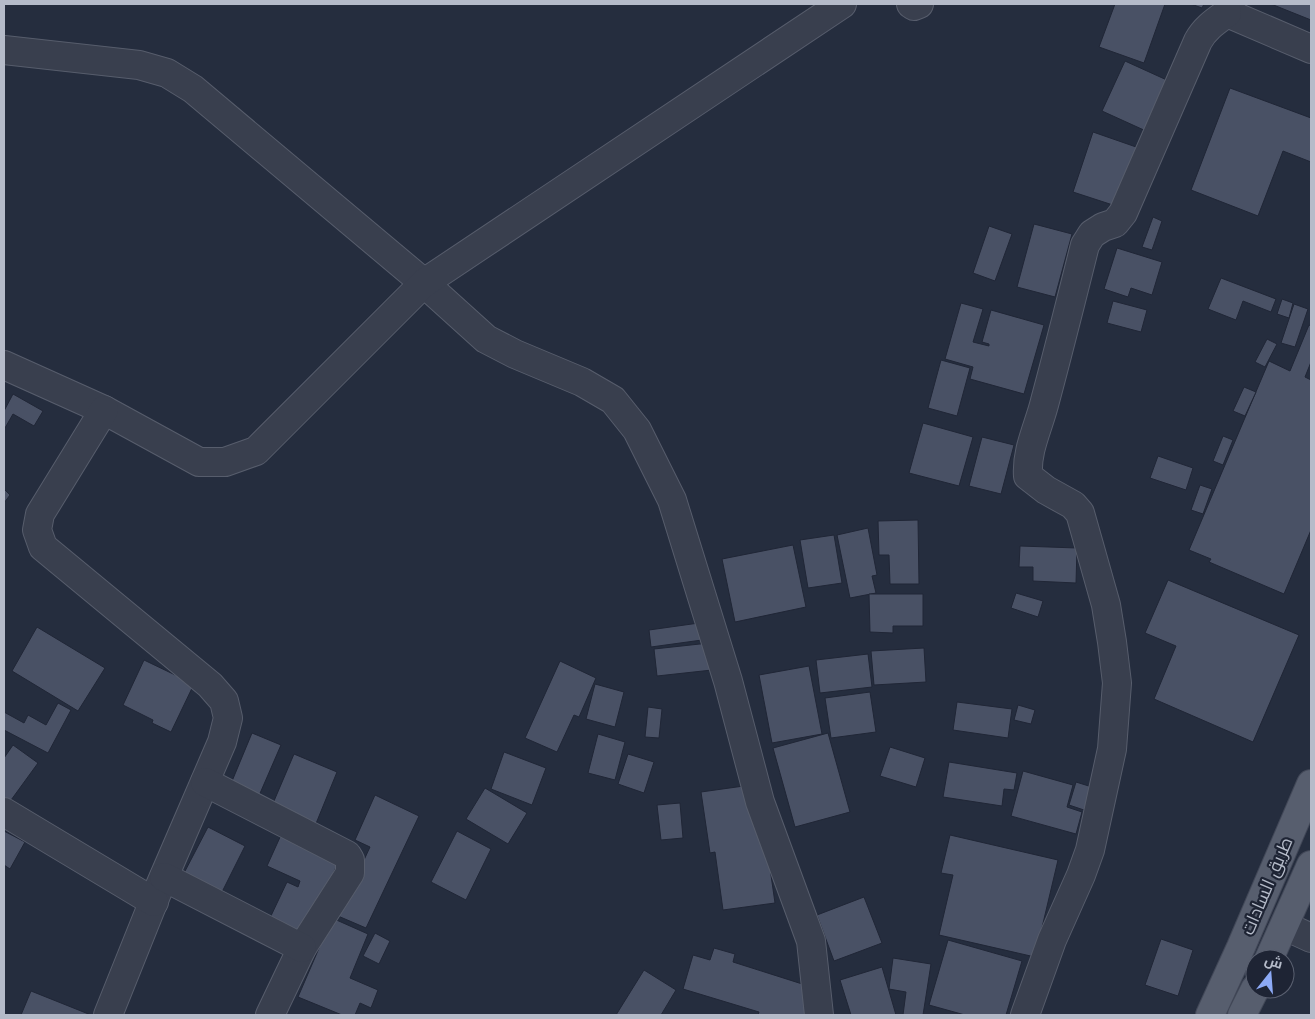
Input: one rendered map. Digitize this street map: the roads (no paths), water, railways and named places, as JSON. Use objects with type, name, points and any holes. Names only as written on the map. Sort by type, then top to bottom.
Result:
[{"type":"main road","name":"طريق السادات","points":[[1210,1015],[1311,784]]},
{"type":"main road","name":"طريق السادات","points":[[1274,949],[1311,865]]},
{"type":"main road","points":[[1242,1015],[1250,999]]},
{"type":"street","points":[[4,365],[104,410],[199,462],[225,462],[256,451],[424,283],[842,4]]},
{"type":"street","points":[[911,4],[914,6],[919,4]]},
{"type":"street","points":[[1025,1015],[1052,940],[1090,850],[1112,749],[1117,683],[1106,605],[1080,513],[1073,505],[1046,490],[1028,476],[1027,466],[1085,245],[1092,234],[1115,223],[1124,213],[1198,41],[1208,27],[1229,8],[1311,49]]},
{"type":"street","points":[[4,50],[139,65],[167,73],[193,88],[424,283],[486,339],[515,354],[582,382],[613,400],[637,430],[672,500],[728,681],[760,802],[811,941],[819,1015]]},
{"type":"street","points":[[104,410],[40,514],[37,530],[43,547],[210,685],[224,701],[228,718],[222,742],[164,877],[108,1015]]},
{"type":"street","points":[[205,782],[347,855],[350,860],[350,873],[302,948],[270,1015]]},
{"type":"street","points":[[4,812],[154,902]]},
{"type":"street","points":[[164,877],[302,948]]},
{"type":"street","points":[[1285,926],[1311,938]]}]
